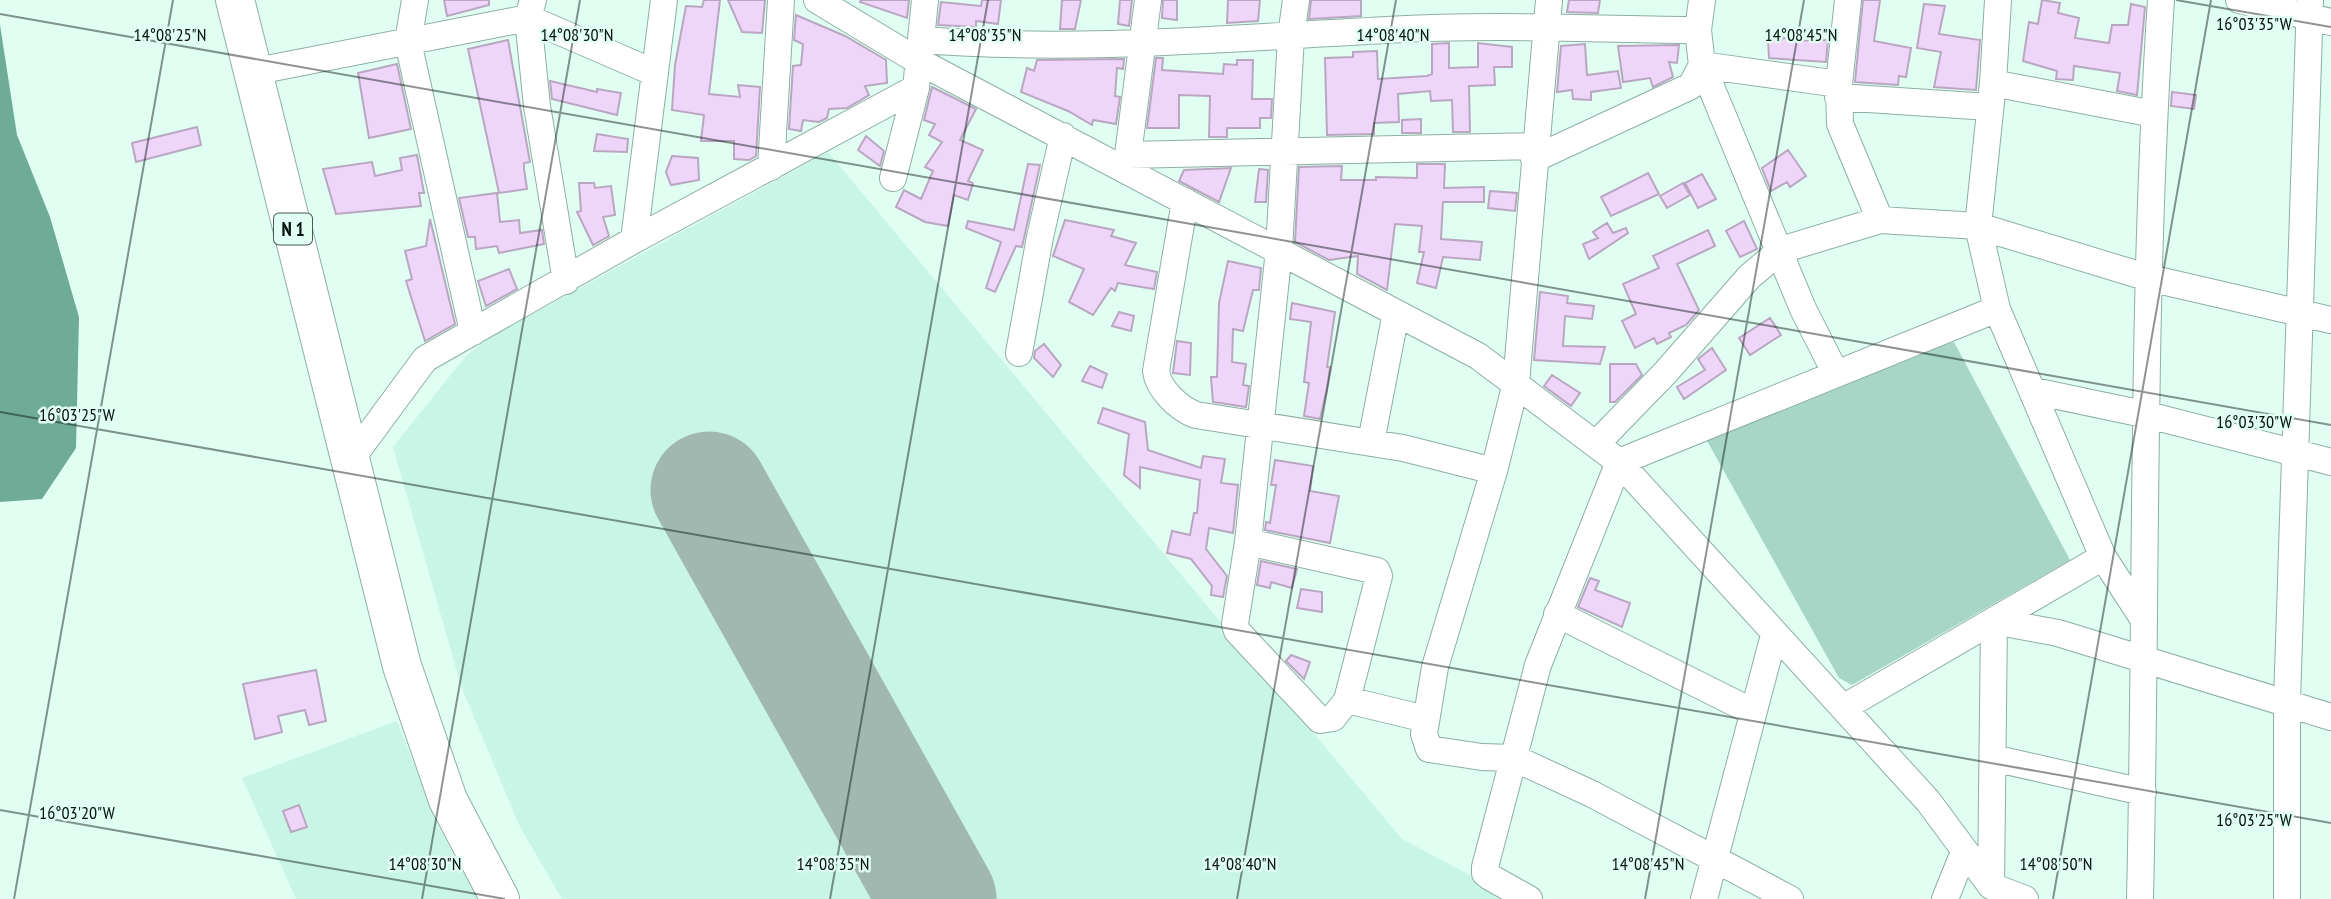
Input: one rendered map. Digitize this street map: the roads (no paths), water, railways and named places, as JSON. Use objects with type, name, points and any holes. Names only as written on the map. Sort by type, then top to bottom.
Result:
[{"type":"highway","name":"N 1","points":[[235,0],[402,666],[449,800],[500,899]]},
{"type":"street","points":[[415,0],[408,42],[473,332]]},
{"type":"street","points":[[634,240],[664,0]]},
{"type":"street","points":[[772,167],[781,0]]},
{"type":"street","points":[[817,0],[919,63],[1063,136],[1127,162],[1185,201],[1478,356],[1597,443],[1619,462],[1928,801],[1991,886],[2025,899]]},
{"type":"street","points":[[894,178],[919,63],[925,0]]},
{"type":"street","points":[[1127,162],[1148,0]]},
{"type":"street","points":[[1248,542],[1377,571],[1379,576],[1347,701],[1333,718],[1320,720],[1237,631],[1236,613],[1248,542],[1279,250],[1291,36],[1296,0]]},
{"type":"street","points":[[1549,0],[1516,383],[1441,646],[1426,719],[1425,743],[1429,749],[1482,757],[1514,758],[1592,794],[1790,899]]},
{"type":"street","points":[[1702,0],[1698,30],[1702,65],[1781,250],[1803,309],[1836,374]]},
{"type":"street","points":[[1848,0],[1839,90],[1840,124],[1880,220]]},
{"type":"street","points":[[1998,0],[1978,226],[1997,309],[2034,391],[2102,557],[2144,620]]},
{"type":"street","points":[[2140,899],[2149,278],[2161,0]]},
{"type":"street","points":[[2239,0],[2316,13],[2300,313],[2287,702],[2287,899]]},
{"type":"street","points":[[252,72],[408,42],[530,9],[655,73]]},
{"type":"street","points":[[530,9],[537,106],[566,281]]},
{"type":"street","points":[[352,458],[425,359],[634,240],[772,167],[919,63],[986,45],[1143,43],[1388,29],[1698,30]]},
{"type":"street","points":[[1127,162],[1286,152],[1534,152],[1691,86],[1702,65]]},
{"type":"street","points":[[1702,65],[1839,90],[1991,95],[2154,114]]},
{"type":"street","points":[[1019,353],[1040,237],[1063,136]]},
{"type":"street","points":[[1185,201],[1157,362],[1157,380],[1186,412],[1371,442],[1493,471]]},
{"type":"street","points":[[1597,443],[1666,372],[1749,276],[1781,250],[1880,220],[1978,226],[2149,278],[2331,320]]},
{"type":"street","points":[[1529,899],[1485,873],[1538,665],[1619,462],[1997,309]]},
{"type":"street","points":[[1371,442],[1396,313]]},
{"type":"street","points":[[2034,391],[2148,415],[2331,462]]},
{"type":"street","points":[[1843,708],[2102,557]]},
{"type":"street","points":[[1557,614],[1751,711]]},
{"type":"street","points":[[1994,621],[2058,633],[2144,657],[2331,717]]},
{"type":"street","points":[[1991,886],[1994,621]]},
{"type":"street","points":[[1704,899],[1751,711],[1774,635]]},
{"type":"street","points":[[1347,701],[1426,719]]},
{"type":"street","points":[[1993,758],[2143,792]]},
{"type":"street","points":[[1945,899],[1964,852]]}]
